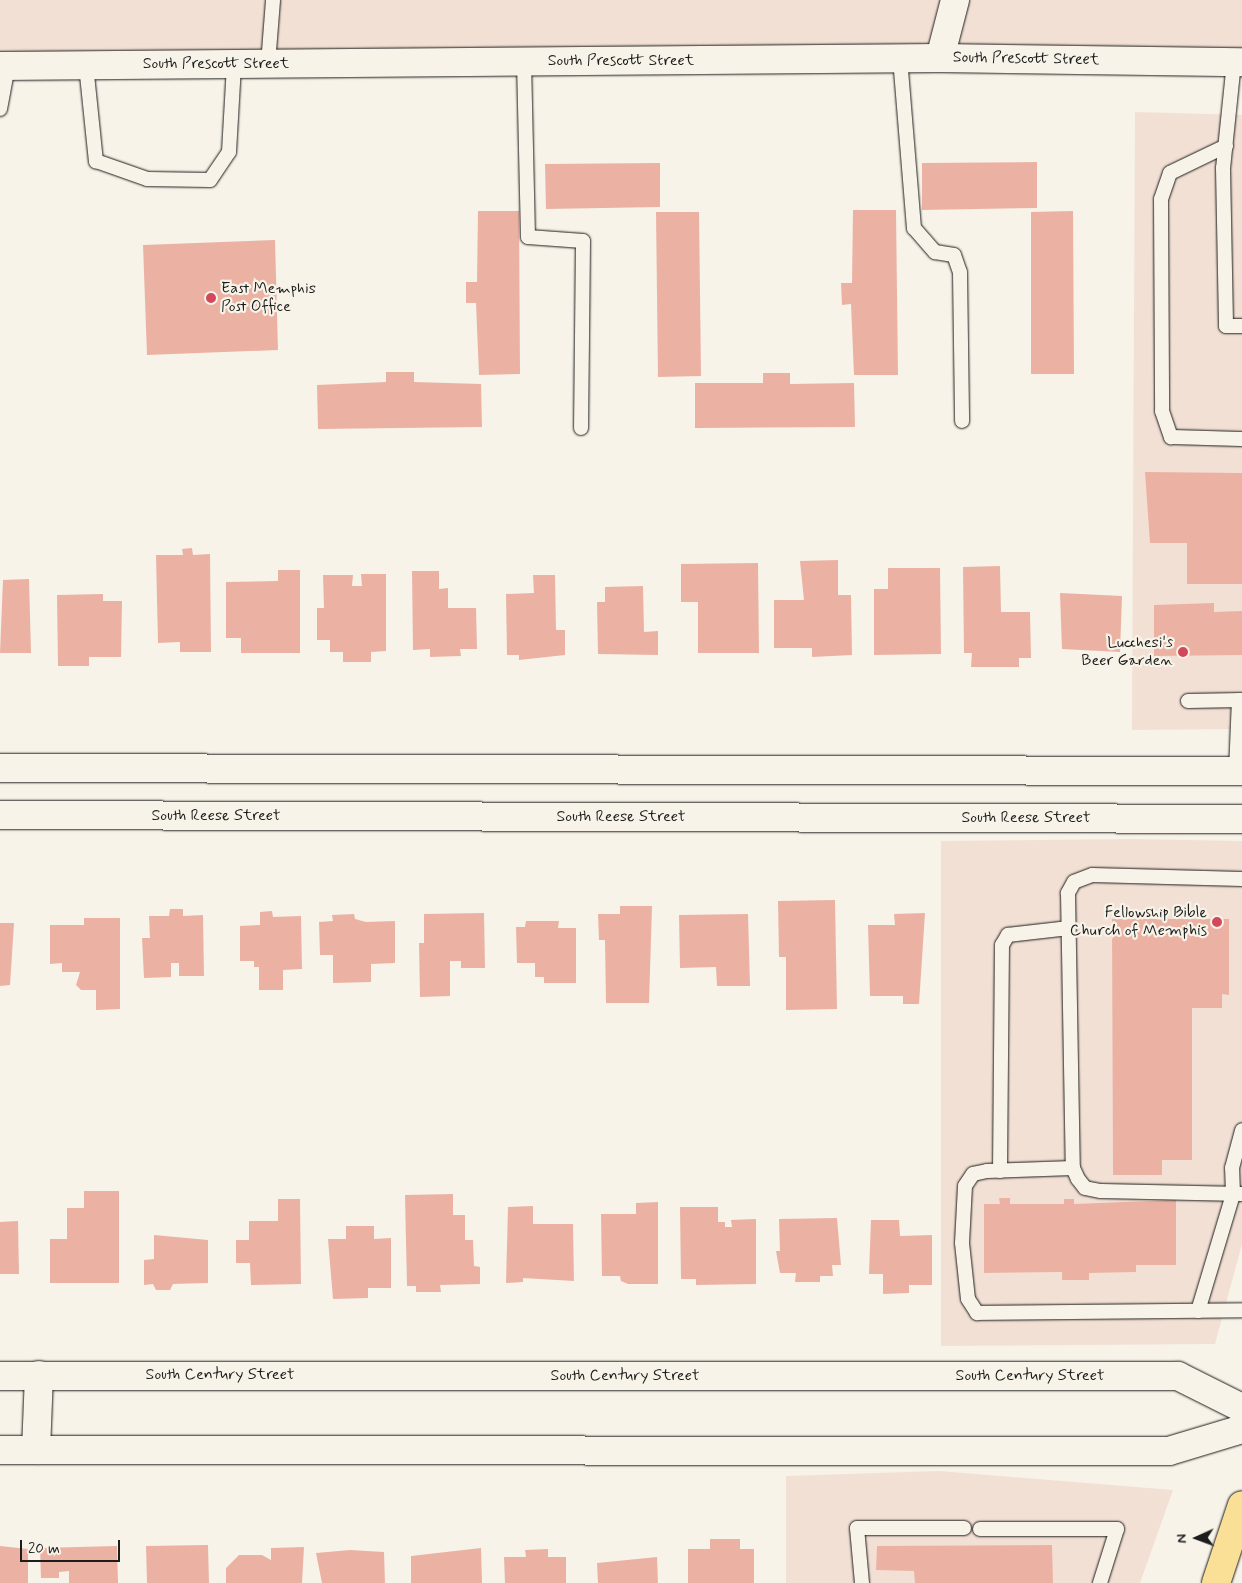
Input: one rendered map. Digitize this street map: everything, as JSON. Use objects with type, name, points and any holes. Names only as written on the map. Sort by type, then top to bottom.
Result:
[{"type":"main road","points":[[1216,1583],[1242,1505]]},
{"type":"street","points":[[940,58],[955,0]]},
{"type":"street","name":"South Prescott Street","points":[[4,66],[900,58],[1238,62]]},
{"type":"street","points":[[0,768],[1239,771]]},
{"type":"street","name":"South Reese Street","points":[[0,815],[1242,819]]},
{"type":"street","points":[[36,1450],[39,1375]]},
{"type":"street","name":"South Century Street","points":[[0,1376],[1178,1376],[1242,1408]]},
{"type":"street","points":[[0,1450],[1169,1451],[1242,1428]]},
{"type":"lane","points":[[268,64],[274,0]]},
{"type":"lane","points":[[900,58],[914,228],[935,252],[954,255],[960,272],[962,421]]},
{"type":"lane","points":[[524,61],[528,237],[583,241],[582,428]]},
{"type":"lane","points":[[1238,62],[1226,146],[1226,326],[1242,326]]},
{"type":"lane","points":[[86,65],[96,161],[147,180],[210,180],[229,152],[234,64]]},
{"type":"lane","points":[[0,109],[4,66]]},
{"type":"lane","points":[[1226,146],[1170,173],[1161,199],[1162,411],[1171,437],[1242,439]]},
{"type":"lane","points":[[1188,701],[1240,700],[1239,771]]},
{"type":"lane","points":[[1238,1194],[1101,1191],[1085,1188],[1073,1168],[1068,893],[1074,882],[1092,875],[1242,879]]},
{"type":"lane","points":[[1000,1171],[1002,945],[1008,935],[1069,928]]},
{"type":"lane","points":[[1198,1311],[1238,1194],[1232,1168],[1242,1130]]},
{"type":"lane","points":[[1073,1168],[973,1174],[965,1186],[962,1243],[968,1299],[977,1313],[1242,1310]]},
{"type":"lane","points":[[862,1583],[857,1528],[964,1528]]},
{"type":"lane","points":[[980,1529],[1117,1529],[1100,1583]]},
{"type":"shaded area","points":[[0,0],[1242,0],[1242,62],[0,66]]},
{"type":"shaded area","points":[[1135,112],[1242,115],[1242,729],[1132,730]]},
{"type":"shaded area","points":[[1133,839],[1242,841],[1242,1244],[1215,1344],[941,1346],[941,841]]},
{"type":"shaded area","points":[[939,1471],[1173,1490],[1140,1583],[786,1583],[786,1476]]},
{"type":"building","points":[[1037,162],[1037,208],[922,210],[922,163]]},
{"type":"building","points":[[660,163],[660,207],[546,209],[545,164]]},
{"type":"building","points":[[853,210],[896,210],[898,375],[854,375],[851,304],[842,305],[841,283],[852,283]]},
{"type":"building","points":[[478,211],[519,211],[520,374],[479,375],[476,303],[466,303],[466,282],[477,282]]},
{"type":"building","points":[[1073,211],[1074,374],[1031,374],[1031,212]]},
{"type":"building","points":[[656,212],[699,212],[701,376],[658,377]]},
{"type":"building","name":"East Memphis Post Office","points":[[275,240],[278,350],[147,355],[143,245]]},
{"type":"building","points":[[386,372],[414,372],[414,382],[481,384],[482,427],[318,429],[317,385],[386,382]]},
{"type":"building","points":[[763,373],[790,373],[790,384],[854,383],[855,427],[695,428],[695,383],[763,383]]},
{"type":"building","points":[[1145,472],[1242,473],[1242,584],[1187,584],[1187,543],[1150,543]]},
{"type":"building","points":[[192,548],[193,555],[210,554],[211,652],[180,652],[180,642],[158,643],[156,555],[183,555],[182,549]]},
{"type":"building","points":[[838,560],[838,595],[851,595],[852,655],[812,657],[812,648],[774,648],[774,600],[804,600],[800,561]]},
{"type":"building","points":[[758,563],[759,653],[698,653],[698,602],[681,602],[681,564]]},
{"type":"building","points":[[1000,566],[1001,612],[1030,612],[1031,658],[1019,658],[1019,667],[971,667],[972,653],[964,653],[963,567]]},
{"type":"building","points":[[888,568],[940,568],[941,654],[874,655],[874,589],[888,589]]},
{"type":"building","points":[[278,570],[300,570],[300,653],[241,653],[241,638],[226,638],[226,582],[278,581]]},
{"type":"building","points":[[412,571],[439,571],[439,589],[448,588],[448,608],[476,608],[477,649],[460,649],[461,656],[430,657],[430,649],[413,650]]},
{"type":"building","points":[[361,574],[386,574],[386,651],[371,652],[371,662],[343,662],[343,652],[330,652],[330,640],[317,640],[317,608],[324,608],[323,575],[353,575],[352,586],[362,586]]},
{"type":"building","points":[[533,575],[555,575],[556,630],[565,630],[565,655],[519,660],[519,655],[507,655],[506,594],[534,593]]},
{"type":"building","points":[[29,579],[31,653],[0,653],[3,580]]},
{"type":"building","points":[[643,586],[644,632],[658,631],[658,655],[598,654],[597,602],[605,602],[605,587]]},
{"type":"building","points":[[1060,593],[1122,596],[1120,652],[1062,649]]},
{"type":"building","points":[[103,594],[103,601],[122,601],[121,657],[89,657],[89,666],[58,666],[57,595]]},
{"type":"building","points":[[1214,603],[1214,612],[1242,611],[1242,655],[1154,656],[1154,605]]},
{"type":"building","points":[[835,900],[837,1009],[786,1010],[786,957],[779,957],[778,901]]},
{"type":"building","points":[[620,906],[652,906],[649,1003],[606,1003],[605,940],[599,940],[598,914],[620,914]]},
{"type":"building","points":[[170,909],[183,909],[183,916],[203,915],[204,976],[179,976],[179,963],[171,963],[171,977],[144,978],[142,938],[150,938],[149,916],[169,916]]},
{"type":"building","points":[[272,911],[273,917],[301,916],[302,969],[283,970],[283,990],[259,990],[259,967],[254,967],[254,961],[240,961],[240,926],[260,925],[260,912]]},
{"type":"building","points":[[484,913],[485,968],[461,968],[461,961],[450,961],[450,996],[420,997],[419,943],[424,943],[424,914]]},
{"type":"building","points":[[925,913],[919,1004],[903,1004],[903,996],[870,996],[868,925],[895,925],[894,914]]},
{"type":"building","points":[[354,914],[355,919],[366,922],[395,921],[395,963],[371,964],[371,982],[333,983],[333,955],[320,955],[319,922],[333,921],[332,915]]},
{"type":"building","points":[[748,914],[750,986],[717,986],[716,967],[680,968],[679,915]]},
{"type":"building","points":[[84,918],[120,918],[120,1009],[96,1010],[96,990],[81,990],[76,985],[80,972],[62,972],[62,963],[50,964],[50,925],[84,925]]},
{"type":"building","points":[[1112,919],[1229,919],[1229,995],[1222,994],[1222,1008],[1192,1008],[1192,1160],[1162,1160],[1162,1175],[1113,1175]]},
{"type":"building","points":[[526,921],[559,921],[558,928],[576,928],[576,983],[544,983],[544,977],[535,977],[535,963],[517,963],[516,927],[525,927]]},
{"type":"building","points":[[0,923],[14,923],[10,985],[0,986]]},
{"type":"building","points":[[84,1191],[119,1191],[119,1283],[50,1283],[50,1239],[67,1239],[67,1208],[84,1208]]},
{"type":"building","points":[[453,1194],[453,1215],[465,1215],[465,1240],[473,1240],[474,1266],[480,1267],[480,1284],[440,1285],[441,1292],[416,1292],[416,1286],[407,1286],[405,1195]]},
{"type":"building","points":[[999,1198],[1010,1198],[1010,1204],[1064,1204],[1064,1199],[1074,1199],[1074,1204],[1176,1200],[1176,1265],[1136,1265],[1136,1272],[1089,1273],[1089,1280],[1062,1280],[1062,1272],[984,1273],[984,1204],[1000,1204]]},
{"type":"building","points":[[278,1199],[300,1199],[301,1284],[251,1285],[250,1263],[236,1263],[236,1240],[249,1240],[249,1221],[278,1221]]},
{"type":"building","points":[[658,1202],[658,1284],[628,1284],[621,1281],[620,1276],[602,1276],[601,1214],[636,1214],[636,1203]]},
{"type":"building","points":[[533,1206],[533,1224],[573,1224],[574,1281],[523,1278],[523,1282],[506,1283],[508,1207]]},
{"type":"building","points":[[680,1207],[718,1207],[718,1222],[725,1222],[725,1227],[732,1227],[731,1220],[756,1219],[756,1284],[696,1285],[696,1279],[681,1279]]},
{"type":"building","points":[[837,1218],[841,1265],[832,1265],[833,1276],[820,1276],[820,1282],[795,1282],[796,1273],[780,1273],[776,1251],[780,1251],[779,1219]]},
{"type":"building","points":[[871,1220],[899,1220],[900,1236],[932,1235],[932,1285],[909,1285],[909,1293],[883,1294],[883,1274],[869,1274]]},
{"type":"building","points":[[18,1221],[19,1274],[0,1274],[0,1222]]},
{"type":"building","points":[[346,1226],[374,1226],[374,1239],[391,1238],[391,1288],[368,1288],[368,1298],[333,1299],[328,1239],[346,1239]]},
{"type":"building","points":[[154,1235],[208,1240],[208,1283],[173,1284],[170,1290],[156,1290],[153,1284],[144,1285],[144,1260],[154,1259]]},
{"type":"building","points":[[710,1539],[740,1539],[740,1549],[754,1549],[754,1583],[688,1583],[688,1549],[710,1549]]},
{"type":"building","points":[[208,1545],[209,1583],[147,1583],[146,1546]]},
{"type":"building","points":[[1052,1545],[1053,1583],[915,1583],[914,1571],[876,1570],[877,1546]]},
{"type":"building","points":[[0,1546],[28,1549],[28,1583],[0,1583]]},
{"type":"building","points":[[117,1546],[118,1583],[69,1583],[69,1571],[59,1572],[59,1578],[41,1578],[40,1548]]},
{"type":"building","points":[[304,1547],[302,1583],[226,1583],[226,1568],[239,1555],[262,1555],[271,1560],[271,1548]]},
{"type":"building","points":[[481,1548],[482,1583],[411,1583],[411,1556]]},
{"type":"building","points":[[548,1549],[548,1557],[566,1557],[566,1583],[505,1583],[504,1557],[526,1557],[525,1550]]},
{"type":"building","points":[[350,1550],[384,1552],[385,1583],[322,1583],[316,1553]]},
{"type":"building","points":[[657,1557],[658,1583],[598,1583],[597,1563]]},
{"type":"place","name":"East Memphis Post Office","points":[[211,298]]},
{"type":"place","name":"Lucchesi's Beer Garden","points":[[1183,652]]},
{"type":"place","name":"Fellowship Bible Church of Memphis","points":[[1217,922]]}]
